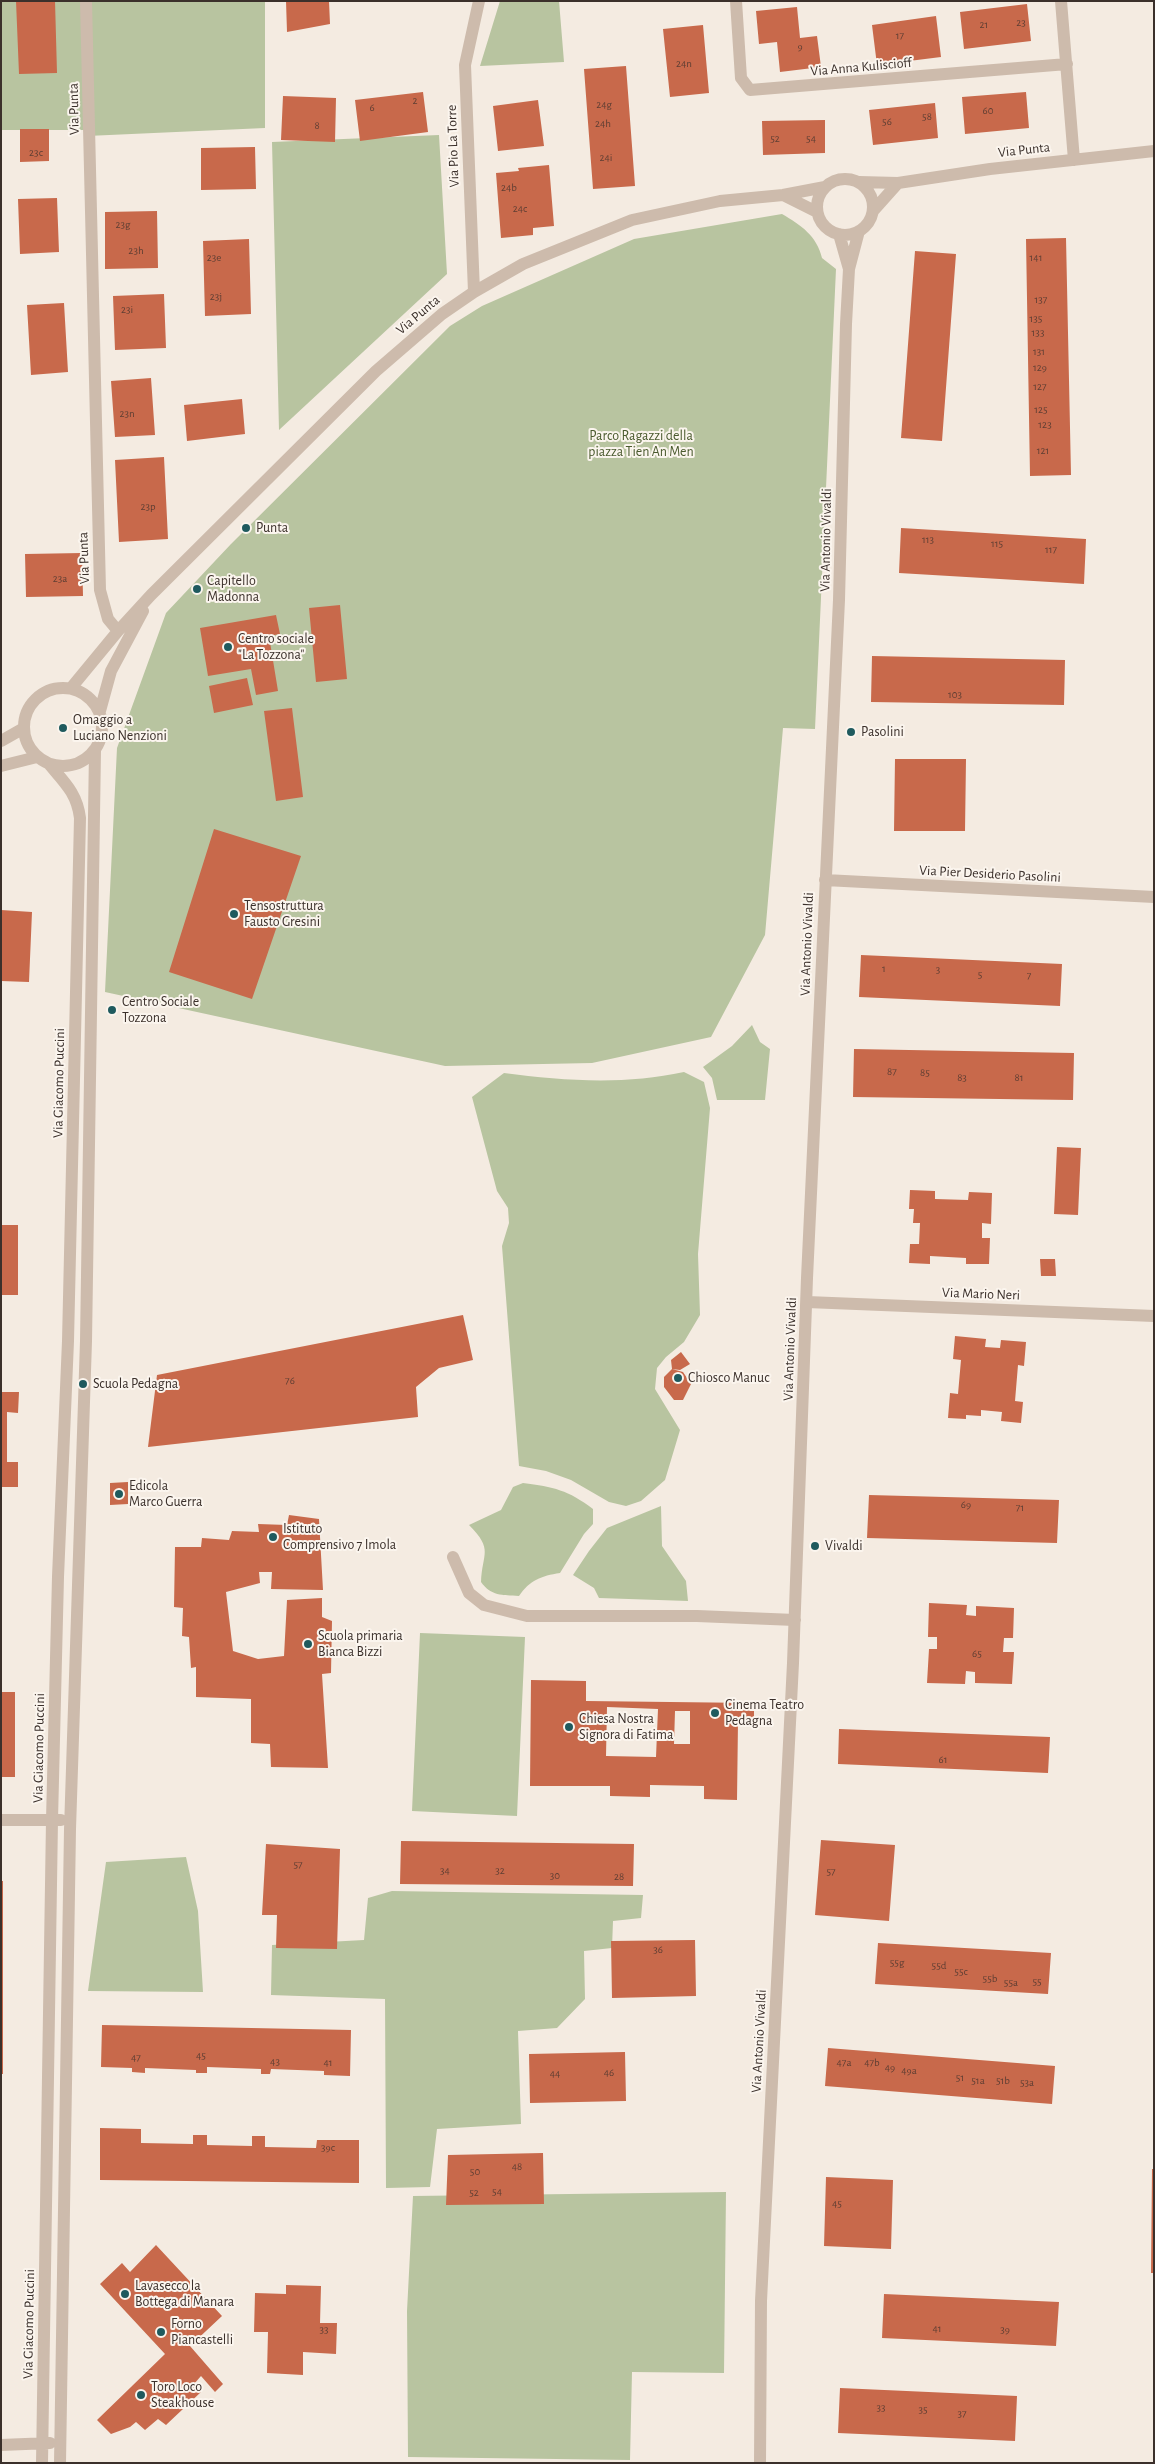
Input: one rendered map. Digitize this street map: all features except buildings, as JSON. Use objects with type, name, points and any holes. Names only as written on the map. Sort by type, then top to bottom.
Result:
[{"type":"street","name":"Via Punta","points":[[86,1],[100,590],[108,619],[118,630]]},
{"type":"street","name":"Via Pio La Torre","points":[[474,292],[466,65],[479,1]]},
{"type":"street","name":"Via Anna Kuliscioff","points":[[736,1],[741,78],[750,90],[1067,64]]},
{"type":"street","points":[[1062,1],[1074,160]]},
{"type":"street","name":"Via Punta","points":[[71,688],[118,630],[151,595],[376,371],[442,314],[474,292],[523,264],[632,220],[720,201],[783,195],[825,187],[830,182],[844,178],[859,182],[898,184],[990,168],[1154,151]]},
{"type":"street","points":[[859,182],[871,194],[873,211]]},
{"type":"street","points":[[825,187],[817,203],[817,212],[825,226],[839,234],[859,231],[866,226],[873,211],[898,184]]},
{"type":"street","points":[[783,195],[817,212]]},
{"type":"street","name":"Via Antonio Vivaldi","points":[[760,2463],[761,2301],[795,1620],[806,1302],[839,600],[849,269],[859,231]]},
{"type":"street","name":"Via Antonio Vivaldi","points":[[839,234],[849,269]]},
{"type":"street","name":"Via Punta","points":[[100,711],[110,670],[151,595]]},
{"type":"street","points":[[1,741],[24,728],[25,716],[38,697],[59,688],[71,688],[88,696],[100,711],[103,731],[96,750],[86,1341],[71,1820],[60,2463]]},
{"type":"street","name":"Via Giacomo Puccini","points":[[24,728],[30,748],[37,756],[49,764],[78,802],[70,1282],[58,1576],[52,1820],[42,2463]]},
{"type":"street","points":[[49,764],[74,765],[86,759],[96,750]]},
{"type":"street","points":[[1,766],[37,756]]},
{"type":"street","name":"Via Pier Desiderio Pasolini","points":[[825,880],[1154,897]]},
{"type":"street","points":[[78,884],[94,884]]},
{"type":"street","points":[[70,1282],[87,1283]]},
{"type":"street","name":"Via Mario Neri","points":[[806,1302],[1154,1316]]},
{"type":"street","points":[[68,1341],[86,1341]]},
{"type":"street","points":[[453,1557],[470,1593],[484,1605],[527,1616],[697,1616],[795,1620]]},
{"type":"street","points":[[1,1820],[71,1820]]},
{"type":"street","points":[[47,2157],[65,2157]]},
{"type":"street","points":[[46,2205],[65,2206]]},
{"type":"street","points":[[1,2445],[60,2444]]},
{"type":"green space","points":[[1,1],[265,1],[265,128],[87,136],[86,130],[1,130]]},
{"type":"green space","points":[[500,1],[559,1],[564,62],[480,66]]},
{"type":"green space","points":[[439,135],[447,274],[279,430],[272,142]]},
{"type":"green space","name":"Parco Ragazzi della piazza Tien An Men","points":[[782,214],[796,222],[812,237],[820,250],[822,258],[836,269],[815,729],[783,728],[765,935],[711,1037],[592,1063],[445,1066],[105,992],[117,748],[166,613],[231,544],[450,326],[482,306],[634,239]]},
{"type":"green space","points":[[752,1025],[760,1042],[770,1049],[765,1100],[717,1100],[712,1078],[703,1067],[732,1046]]},
{"type":"green space","points":[[684,1072],[704,1082],[710,1108],[698,1254],[700,1315],[684,1342],[666,1357],[657,1368],[655,1389],[680,1430],[665,1480],[641,1501],[626,1506],[609,1502],[571,1480],[546,1471],[519,1466],[502,1246],[509,1223],[508,1208],[497,1191],[472,1097],[504,1073],[572,1080],[617,1080],[639,1079]]},
{"type":"green space","points":[[523,1483],[560,1490],[576,1497],[593,1509],[593,1524],[584,1534],[560,1573],[532,1582],[519,1596],[497,1594],[485,1587],[481,1582],[484,1546],[477,1533],[469,1525],[501,1510],[513,1487]]},
{"type":"green space","points":[[661,1506],[662,1546],[686,1581],[688,1601],[599,1598],[594,1588],[573,1575],[607,1528]]},
{"type":"green space","points":[[420,1633],[525,1637],[517,1816],[412,1811]]},
{"type":"green space","points":[[186,1857],[198,1911],[203,1992],[88,1991],[106,1862]]},
{"type":"green space","points":[[392,1891],[643,1895],[641,1918],[613,1921],[612,1948],[584,1951],[585,1999],[557,2028],[518,2031],[521,2124],[437,2129],[430,2187],[386,2188],[385,1999],[271,1995],[272,1945],[364,1940],[368,1898]]},
{"type":"green space","points":[[726,2192],[724,2373],[632,2372],[630,2460],[408,2457],[407,2311],[413,2196]]},
{"type":"place","name":"Punta","points":[[246,528]]},
{"type":"place","name":"Capitello Madonna","points":[[197,589]]},
{"type":"place","name":"Centro sociale \"La Tozzona\"","points":[[228,647]]},
{"type":"place","name":"Omaggio a Luciano Nenzioni","points":[[63,728]]},
{"type":"place","name":"Pasolini","points":[[851,732]]},
{"type":"place","name":"Tensostruttura Fausto Gresini","points":[[234,914]]},
{"type":"place","name":"Centro Sociale Tozzona","points":[[112,1010]]},
{"type":"place","name":"Chiosco Manuc","points":[[678,1378]]},
{"type":"place","name":"Scuola Pedagna","points":[[83,1384]]},
{"type":"place","name":"Edicola Marco Guerra","points":[[119,1494]]},
{"type":"place","name":"Istituto Comprensivo 7 Imola","points":[[273,1537]]},
{"type":"place","name":"Vivaldi","points":[[815,1546]]},
{"type":"place","name":"Scuola primaria Bianca Bizzi","points":[[308,1644]]},
{"type":"place","name":"Cinema Teatro Pedagna","points":[[715,1713]]},
{"type":"place","name":"Chiesa Nostra Signora di Fatima","points":[[569,1727]]},
{"type":"place","name":"Lavasecco la Bottega di Manara","points":[[125,2294]]},
{"type":"place","name":"Forno Piancastelli","points":[[161,2332]]},
{"type":"place","name":"Toro Loco Steakhouse","points":[[141,2395]]}]
